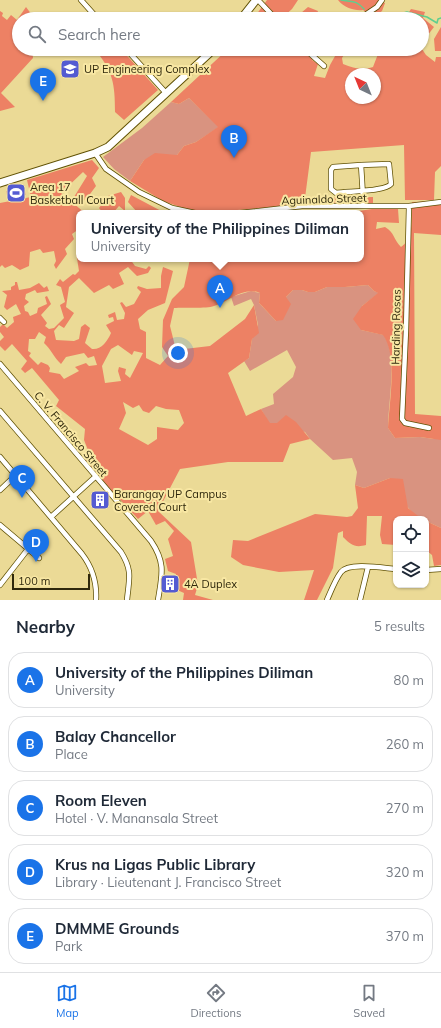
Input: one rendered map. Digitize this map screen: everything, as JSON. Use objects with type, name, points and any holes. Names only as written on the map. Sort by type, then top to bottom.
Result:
[{"type":"main road","points":[[247,12],[257,0]]},
{"type":"main road","points":[[0,183],[95,153],[108,147],[206,56]]},
{"type":"street","points":[[81,0],[92,12]]},
{"type":"street","points":[[257,0],[269,12]]},
{"type":"street","points":[[370,12],[377,7],[382,0]]},
{"type":"street","points":[[132,56],[166,93]]},
{"type":"street","points":[[313,56],[324,66]]},
{"type":"street","points":[[95,153],[106,169],[139,192],[172,208],[181,210]]},
{"type":"street","points":[[389,164],[391,184],[387,188],[363,190],[336,193],[331,189],[331,170],[333,167],[389,164]]},
{"type":"street","points":[[361,165],[363,206]]},
{"type":"street","name":"Aguinaldo Street","points":[[267,210],[302,206],[408,206],[441,202]]},
{"type":"street","name":"Harding Rosas","points":[[408,206],[406,330],[402,418],[405,423],[429,428]]},
{"type":"street","name":"C. V. Francisco Street","points":[[0,364],[156,548],[162,566],[158,600]]},
{"type":"street","points":[[0,411],[121,552],[130,571],[127,600]]},
{"type":"street","points":[[0,457],[88,562],[94,581],[96,600]]},
{"type":"street","points":[[0,490],[16,475]]},
{"type":"street","points":[[51,517],[95,477]]},
{"type":"street","points":[[0,525],[39,558]]},
{"type":"street","points":[[0,585],[28,549]]},
{"type":"street","points":[[327,600],[342,571],[354,566],[393,569]]},
{"type":"street","points":[[360,600],[368,567]]},
{"type":"street","points":[[429,570],[441,569]]},
{"type":"shaded area","points":[[267,0],[298,0],[289,12],[258,12]]},
{"type":"shaded area","points":[[338,0],[378,0],[385,3],[380,12],[366,12],[363,10],[346,7]]},
{"type":"shaded area","points":[[26,7],[30,12],[23,12]]},
{"type":"shaded area","points":[[308,7],[318,11],[318,12],[302,12]]},
{"type":"shaded area","points":[[411,9],[425,12],[409,12]]},
{"type":"shaded area","points":[[0,11],[3,13],[2,16],[7,20],[11,15],[12,56],[33,56],[33,58],[1,93],[15,107],[0,111]]},
{"type":"shaded area","points":[[429,23],[434,27],[429,33]]},
{"type":"shaded area","points":[[441,27],[441,51],[435,51],[434,39]]},
{"type":"shaded area","points":[[99,56],[127,56],[158,90],[124,120],[115,112],[112,78]]},
{"type":"shaded area","points":[[220,56],[315,56],[312,60],[318,64],[314,76],[325,78],[335,56],[343,56],[343,64],[354,68],[345,68],[345,104],[381,104],[381,68],[369,68],[373,67],[377,56],[427,56],[435,62],[436,57],[441,57],[441,166],[435,172],[434,200],[405,200],[404,145],[311,152],[305,198],[373,197],[373,204],[236,210],[189,210],[163,201],[130,181],[144,160],[155,153],[177,155],[184,146],[196,142],[218,127],[189,98],[179,104],[171,102]]},
{"type":"shaded area","points":[[189,98],[219,127],[196,142],[184,146],[177,155],[144,160],[130,181],[114,169],[103,157],[142,128],[171,102],[179,104]]},
{"type":"shaded area","points":[[92,160],[99,168],[92,178],[96,186],[87,198],[80,204],[74,197],[87,176],[83,172],[61,193],[81,210],[76,210],[76,231],[72,234],[74,239],[65,249],[67,254],[56,269],[54,265],[56,261],[54,251],[43,253],[40,249],[30,252],[29,266],[20,270],[12,265],[5,268],[2,265],[0,267],[0,203],[31,197],[27,180]]},
{"type":"shaded area","name":"Area 17 Basketball Court","points":[[24,186],[26,195],[8,200],[6,191]]},
{"type":"shaded area","points":[[121,192],[125,198],[125,210],[119,206],[116,210],[101,210],[99,208],[108,196]]},
{"type":"shaded area","points":[[131,195],[159,210],[135,210],[128,202]]},
{"type":"shaded area","points":[[441,201],[441,235],[414,233],[415,414],[441,416],[441,440],[420,437],[395,438],[388,428],[392,380],[388,344],[383,335],[361,330],[353,319],[362,306],[378,293],[368,285],[327,287],[315,292],[293,290],[286,297],[291,304],[283,320],[276,321],[259,303],[260,293],[254,291],[242,293],[220,304],[210,307],[174,308],[170,326],[176,350],[210,346],[245,319],[254,305],[259,333],[252,339],[249,358],[228,373],[246,416],[261,409],[270,423],[277,423],[286,415],[296,422],[310,439],[290,444],[283,462],[228,462],[180,469],[158,511],[191,542],[198,585],[195,595],[213,600],[183,600],[184,593],[175,589],[176,574],[168,571],[165,559],[173,556],[168,539],[174,531],[165,521],[156,525],[148,511],[138,519],[100,478],[83,457],[88,450],[84,440],[85,429],[56,406],[59,400],[32,368],[25,373],[21,369],[27,361],[12,344],[5,351],[0,346],[0,341],[4,337],[0,332],[0,327],[3,324],[7,328],[14,322],[13,317],[21,314],[16,304],[7,310],[4,307],[7,295],[2,291],[11,290],[11,287],[15,285],[15,282],[17,282],[19,290],[30,288],[39,283],[44,288],[47,286],[49,291],[37,293],[35,290],[26,294],[25,299],[29,302],[24,306],[25,311],[28,312],[30,316],[37,313],[38,308],[47,304],[45,297],[47,296],[51,304],[41,315],[47,323],[45,326],[49,329],[54,328],[64,318],[60,305],[65,302],[61,287],[56,285],[60,279],[63,282],[79,271],[78,262],[132,262],[135,266],[146,269],[149,266],[151,268],[148,273],[137,276],[128,267],[119,273],[124,284],[113,289],[109,285],[94,293],[79,278],[69,287],[66,307],[74,313],[64,328],[59,325],[54,331],[56,340],[74,341],[79,339],[81,327],[85,324],[90,328],[85,343],[92,349],[95,349],[103,345],[111,333],[106,325],[114,321],[113,317],[109,318],[108,315],[115,312],[117,320],[124,319],[125,313],[120,303],[122,302],[126,307],[134,304],[141,292],[137,288],[138,286],[147,289],[161,288],[163,267],[173,271],[165,303],[148,310],[138,319],[140,329],[146,332],[146,358],[160,365],[168,356],[162,347],[163,320],[172,299],[184,287],[189,262],[364,262],[364,210],[398,209],[399,223],[377,222],[376,229],[385,227],[388,229],[401,247],[408,238],[412,220],[412,202]],"holes":[[[39,332],[46,337],[44,343],[61,364],[66,357],[84,353],[88,358],[94,356],[97,365],[89,366],[86,363],[75,367],[79,371],[64,379],[60,374],[49,372],[50,368],[48,365],[41,362],[38,365],[29,356],[31,353],[28,351],[29,339],[35,339]],[[118,345],[132,355],[134,351],[143,353],[130,378],[125,374],[126,369],[119,367],[118,371],[121,381],[105,383],[102,366],[111,349]],[[123,402],[133,408],[139,405],[143,411],[149,413],[156,406],[166,409],[179,410],[184,423],[178,430],[157,427],[157,439],[148,445],[119,429],[126,413]]]},
{"type":"shaded area","points":[[368,285],[374,291],[379,293],[362,306],[361,330],[384,335],[388,344],[391,355],[391,380],[388,428],[395,438],[420,437],[434,439],[441,421],[441,528],[429,522],[429,516],[418,516],[409,509],[390,478],[364,488],[355,485],[357,472],[352,458],[333,460],[310,439],[305,432],[277,423],[269,423],[261,409],[274,404],[273,394],[293,377],[296,367],[287,350],[250,371],[244,361],[249,358],[252,339],[258,325],[254,305],[251,299],[234,306],[231,297],[251,291],[260,293],[259,303],[276,321],[286,297],[293,290],[315,292],[327,287]]},
{"type":"shaded area","points":[[390,478],[403,479],[408,508],[418,516],[393,516],[393,545],[382,544],[380,535],[382,516],[367,516],[366,545],[353,545],[343,537],[343,531],[338,533],[333,568],[317,600],[304,600],[314,570],[279,572],[243,565],[231,557],[233,540],[248,541],[315,514],[347,517],[352,516],[358,508],[355,485],[364,488]]},
{"type":"shaded area","points":[[429,522],[441,528],[441,565],[434,566],[432,555],[429,552]]},
{"type":"waterway","points":[[341,0],[351,1],[364,9]]},
{"type":"waterway","points":[[429,18],[437,23],[438,19],[441,18]]},
{"type":"place","name":"UP Engineering Complex","points":[[70,69]]},
{"type":"place","name":"DMMME Grounds","points":[[43,101]]},
{"type":"place","name":"Balay Chancellor","points":[[234,158]]},
{"type":"place","name":"Area 17 Basketball Court","points":[[16,193]]},
{"type":"place","name":"University of the Philippines Diliman","points":[[220,308]]},
{"type":"place","name":"Room Eleven","points":[[22,498]]},
{"type":"place","name":"Barangay UP Campus Covered Court","points":[[100,500]]},
{"type":"place","name":"Krus na Ligas Public Library","points":[[36,562]]},
{"type":"place","name":"4A Duplex","points":[[170,584]]}]
